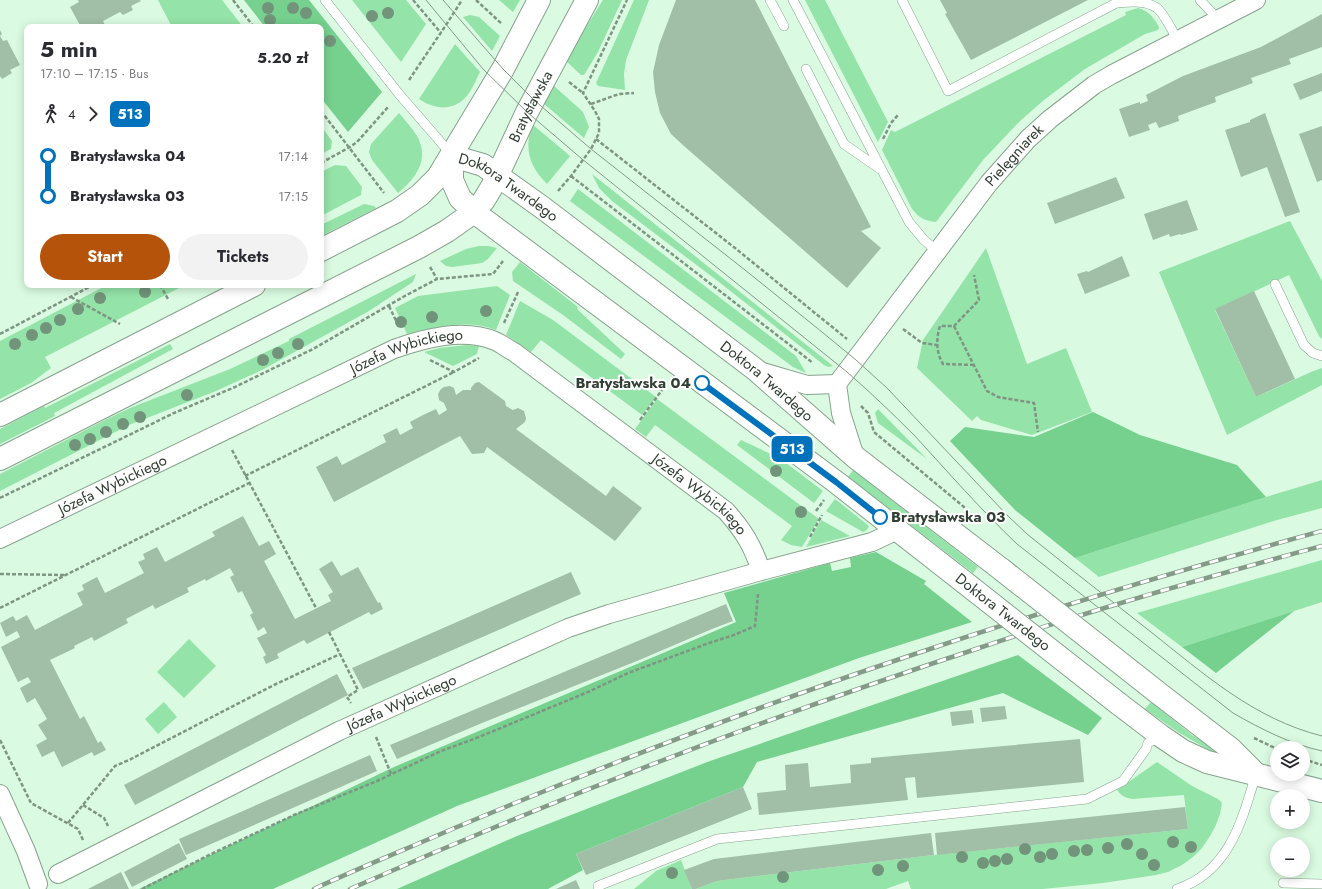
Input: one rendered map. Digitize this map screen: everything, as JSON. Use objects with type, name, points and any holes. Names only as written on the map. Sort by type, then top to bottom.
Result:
[{"type":"street","points":[[324,248],[397,211],[420,195],[438,177],[503,69],[539,0]]},
{"type":"street","name":"Bratysławska","points":[[474,212],[484,200],[493,185],[527,112],[586,0]]},
{"type":"street","name":"Pielęgniarek","points":[[838,384],[989,183],[1028,139],[1050,119],[1094,85],[1256,0]]},
{"type":"street","name":"Doktora Twardego","points":[[1256,774],[1231,749],[855,457],[756,370],[543,208],[483,165],[452,156],[452,180],[460,198],[474,212],[830,478],[1161,736],[1183,751],[1207,762],[1322,791]]},
{"type":"street","points":[[0,459],[419,247],[447,231],[474,212]]},
{"type":"street","points":[[0,415],[248,288]]},
{"type":"street","name":"Józefa Wybickiego","points":[[0,539],[394,350],[430,339],[465,335],[482,337],[496,341],[508,349],[726,511],[738,524],[746,536],[761,571]]},
{"type":"street","points":[[756,370],[807,384],[838,384],[841,413],[855,457]]},
{"type":"street","name":"Józefa Wybickiego","points":[[58,874],[368,717],[568,628],[589,620],[876,540],[896,529]]},
{"type":"street","points":[[0,794],[26,851],[38,884]]},
{"type":"lane","points":[[325,0],[399,94],[452,156]]},
{"type":"lane","points":[[770,0],[784,26]]},
{"type":"lane","points":[[793,0],[909,222],[924,240],[938,252]]},
{"type":"lane","points":[[902,0],[948,91],[1119,1],[1141,2],[1158,8],[1178,40]]},
{"type":"lane","points":[[1200,0],[1218,20]]},
{"type":"lane","points":[[806,69],[844,144],[882,171]]},
{"type":"lane","points":[[1275,284],[1304,345],[1313,352],[1322,356]]},
{"type":"lane","points":[[599,889],[598,886],[717,839],[1087,799],[1123,781],[1146,749],[1148,743],[1161,736]]},
{"type":"lane","points":[[1177,889],[1197,879],[1214,865],[1228,848],[1238,831],[1256,774]]},
{"type":"lane","points":[[1283,883],[1322,884]]},
{"type":"path","points":[[233,0],[252,24]]},
{"type":"path","points":[[413,0],[440,33]]},
{"type":"path","points":[[406,84],[462,0]]},
{"type":"path","points":[[476,0],[506,27]]},
{"type":"path","points":[[627,0],[583,93],[599,119],[599,127],[596,139],[571,176],[800,353]]},
{"type":"path","points":[[591,104],[619,94],[634,93]]},
{"type":"path","points":[[324,161],[357,142],[392,103]]},
{"type":"path","points":[[324,115],[385,195]]},
{"type":"path","points":[[874,155],[891,123],[898,116]]},
{"type":"path","points":[[596,139],[735,248],[850,341]]},
{"type":"path","points":[[0,498],[174,413],[235,387],[313,349],[398,300],[437,280],[493,274],[504,258]]},
{"type":"path","points":[[429,266],[437,280]]},
{"type":"path","points":[[974,275],[980,300],[954,326],[940,326],[937,335],[939,358],[943,364],[974,365]]},
{"type":"path","points":[[0,334],[88,288]]},
{"type":"path","points":[[162,288],[168,299]]},
{"type":"path","points":[[71,297],[120,324]]},
{"type":"path","points":[[954,326],[987,391],[998,397],[1034,403],[1038,432]]},
{"type":"path","points":[[903,328],[922,343],[938,345]]},
{"type":"path","points":[[245,476],[454,372]]},
{"type":"path","points":[[628,437],[662,390]]},
{"type":"path","points":[[857,402],[868,413],[874,432],[931,479]]},
{"type":"path","points":[[223,432],[316,608]]},
{"type":"path","points":[[0,608],[249,483]]},
{"type":"path","points":[[0,570],[1,574],[66,575]]},
{"type":"path","points":[[142,889],[209,855],[294,815],[441,751],[588,692],[628,673],[755,626],[761,571]]},
{"type":"path","points":[[329,632],[358,690],[347,697]]},
{"type":"path","points":[[68,824],[114,766],[129,760],[274,685],[340,654]]},
{"type":"path","points":[[368,717],[391,774]]},
{"type":"path","points":[[0,740],[31,803],[78,829]]},
{"type":"path","points":[[1310,761],[1322,765]]},
{"type":"path","points":[[83,805],[104,818],[118,844]]},
{"type":"green space","points":[[158,0],[222,0],[241,24],[170,24]]},
{"type":"green space","points":[[244,0],[309,0],[382,92],[348,132],[324,102],[324,24],[263,24]]},
{"type":"green space","points":[[352,0],[406,0],[426,24],[401,62]]},
{"type":"green space","points":[[499,0],[520,0],[513,12]]},
{"type":"green space","points":[[603,0],[622,0],[598,52],[584,75],[581,75],[565,60]]},
{"type":"green space","points":[[634,0],[649,0],[626,60],[624,74],[625,90],[598,86],[596,83]]},
{"type":"green space","points":[[805,0],[825,0],[888,122],[878,142]]},
{"type":"green space","points":[[1138,8],[1151,15],[1159,27],[1158,30],[1145,34],[1085,69],[1044,100],[1020,121],[983,160],[936,222],[920,217],[912,209],[882,150],[891,130],[895,132],[1126,15],[1125,12]]},
{"type":"green space","points":[[470,15],[479,17],[500,36],[492,51],[463,17]]},
{"type":"green space","points":[[455,44],[480,72],[474,85],[461,102],[449,107],[437,107],[419,99]]},
{"type":"green space","points":[[553,85],[583,112],[589,127],[584,138],[543,103]]},
{"type":"green space","points":[[399,113],[417,136],[421,145],[422,153],[419,168],[415,175],[398,193],[372,160],[369,152],[371,144]]},
{"type":"green space","points":[[532,124],[570,156],[547,184],[532,164],[528,149],[528,141]]},
{"type":"green space","points":[[324,130],[332,141],[331,149],[324,152]]},
{"type":"green space","points":[[335,165],[346,166],[362,187],[361,195],[324,214],[324,170]]},
{"type":"green space","points":[[592,174],[833,366],[828,367],[824,365],[719,282],[612,201],[599,188]]},
{"type":"green space","points":[[578,189],[796,356],[806,373],[793,367],[570,201]]},
{"type":"green space","points":[[364,204],[374,206],[376,208],[324,234],[324,224]]},
{"type":"green space","points":[[1290,221],[1322,281],[1322,339],[1319,336],[1289,275],[1215,310],[1256,397],[1322,368],[1322,385],[1227,435],[1159,272]]},
{"type":"green space","points":[[479,246],[497,248],[488,259],[482,263],[452,267],[446,266],[440,261],[466,249]]},
{"type":"green space","points":[[986,248],[1027,364],[1066,348],[1092,412],[1032,435],[981,420],[977,416],[972,421],[917,368],[923,340]]},
{"type":"green space","points":[[520,262],[578,307],[577,309],[625,354],[621,359],[563,315],[513,281],[512,272]]},
{"type":"green space","points":[[416,274],[413,282],[369,311],[262,370],[216,391],[129,425],[0,491],[0,474],[130,408],[230,369],[289,341],[289,339]]},
{"type":"green space","points":[[497,286],[510,295],[496,330],[474,325],[452,325],[407,334],[395,308],[418,296]]},
{"type":"green space","points":[[101,288],[179,288],[45,357],[51,368],[31,383],[0,399],[0,341]]},
{"type":"green space","points":[[520,301],[553,320],[656,397],[642,415],[541,340],[531,352],[506,335]]},
{"type":"green space","points":[[170,344],[173,349],[54,413],[55,416],[0,444],[0,429],[44,406],[45,408]]},
{"type":"green space","points":[[467,345],[479,346],[477,354],[453,366],[424,352],[439,348]]},
{"type":"green space","points":[[657,399],[819,519],[802,547],[791,545],[781,540],[792,526],[655,425],[646,437],[635,429]]},
{"type":"green space","points":[[878,409],[927,459],[878,423],[875,413]]},
{"type":"green space","points":[[1093,412],[1140,435],[1237,465],[1266,497],[1075,558],[1015,510],[950,441],[965,427],[1034,437]]},
{"type":"green space","points":[[741,440],[775,456],[823,491],[814,503],[737,445]]},
{"type":"green space","points":[[853,470],[978,567],[973,573],[848,477]]},
{"type":"green space","points":[[1322,480],[1322,508],[1277,520],[1099,577],[1075,558],[1266,497]]},
{"type":"green space","points":[[835,499],[869,526],[867,530],[863,532],[826,511]]},
{"type":"green space","points":[[821,520],[850,536],[806,547]]},
{"type":"green space","points":[[876,552],[926,581],[924,584],[972,622],[859,658],[457,806],[273,889],[139,889],[394,767],[736,622],[724,593],[830,563],[832,571],[851,567],[850,558]]},
{"type":"green space","points":[[1322,560],[1322,602],[1182,647],[1137,613]]},
{"type":"green space","points":[[1294,611],[1216,673],[1182,647]]},
{"type":"green space","points":[[189,639],[216,666],[184,698],[157,672]]},
{"type":"green space","points":[[1018,655],[1102,718],[1088,735],[1003,693],[757,762],[743,787],[576,854],[583,870],[548,889],[397,889],[517,836],[710,761]]},
{"type":"green space","points":[[164,702],[177,717],[158,734],[145,719]]},
{"type":"green space","points":[[1151,702],[1192,735],[1220,752],[1219,756],[1178,732],[1145,709]]},
{"type":"green space","points":[[1157,762],[1192,786],[1218,799],[1222,803],[1215,827],[1202,848],[1182,865],[1168,872],[1103,883],[1043,889],[911,889],[908,881],[886,889],[696,889],[717,881],[934,855],[1188,829],[1184,795],[1132,799],[1120,794],[1117,790]]},
{"type":"green space","points":[[681,860],[692,889],[634,889],[656,871]]},
{"type":"building","points":[[78,0],[141,1],[131,6],[133,10],[123,15],[120,12],[103,21],[104,24],[79,24],[70,7],[79,2]]},
{"type":"building","points":[[676,0],[755,0],[871,227],[861,231],[881,248],[847,288],[671,134],[660,113],[655,92],[653,72],[659,45]]},
{"type":"building","points":[[940,0],[1088,0],[971,60],[945,14],[947,13]]},
{"type":"building","points":[[1322,14],[1322,47],[1289,59],[1291,64],[1251,78],[1253,83],[1215,97],[1216,102],[1178,116],[1179,121],[1159,128],[1156,122],[1148,125],[1150,130],[1129,137],[1119,109],[1148,101],[1146,95],[1183,76],[1261,47]]},
{"type":"building","points":[[0,36],[3,41],[7,40],[20,65],[10,70],[12,73],[2,79],[0,76]]},
{"type":"building","points":[[1322,73],[1322,91],[1300,100],[1293,84]]},
{"type":"building","points":[[1265,113],[1300,212],[1285,217],[1267,167],[1241,177],[1225,130],[1250,122],[1250,120]]},
{"type":"building","points":[[1322,126],[1322,180],[1317,182],[1299,134]]},
{"type":"building","points":[[1116,177],[1125,198],[1055,224],[1047,203]]},
{"type":"building","points":[[1187,200],[1198,230],[1170,237],[1169,234],[1153,240],[1144,214]]},
{"type":"building","points":[[1122,256],[1130,276],[1085,294],[1077,274],[1088,272]]},
{"type":"building","points":[[1254,291],[1295,379],[1256,397],[1215,309]]},
{"type":"building","points":[[479,382],[505,401],[506,406],[513,410],[518,408],[524,411],[526,418],[525,422],[516,429],[606,496],[613,486],[642,508],[615,541],[487,447],[484,453],[472,454],[460,436],[334,502],[316,467],[337,456],[342,465],[386,442],[383,435],[397,428],[400,435],[413,428],[410,422],[423,415],[436,409],[439,415],[447,410],[444,403],[439,400],[438,394],[444,387],[450,386],[454,388],[456,395],[463,390],[471,390],[475,383]]},
{"type":"building","points":[[243,516],[259,546],[269,541],[276,554],[264,561],[295,619],[331,601],[328,595],[333,592],[319,569],[332,561],[341,576],[358,567],[378,603],[380,602],[383,609],[371,615],[369,612],[307,644],[304,640],[277,654],[279,658],[266,664],[263,657],[266,655],[257,638],[267,633],[264,627],[258,631],[250,615],[253,613],[242,591],[238,593],[230,577],[234,575],[230,568],[206,581],[205,579],[187,588],[189,592],[155,609],[153,605],[126,619],[128,623],[94,641],[92,637],[74,646],[75,648],[50,660],[80,719],[84,716],[98,743],[101,741],[106,750],[94,756],[92,752],[62,767],[54,751],[42,757],[36,745],[47,739],[38,725],[47,719],[35,698],[27,703],[20,688],[31,682],[28,677],[18,682],[1,647],[20,637],[17,631],[6,637],[0,623],[13,616],[16,621],[27,615],[35,630],[83,605],[77,593],[84,590],[82,585],[97,577],[105,593],[144,573],[138,562],[145,559],[143,554],[157,547],[165,562],[215,536],[212,532]]},
{"type":"building","points":[[571,572],[581,594],[363,689],[352,668]]},
{"type":"building","points":[[726,604],[733,621],[397,759],[390,745]]},
{"type":"building","points":[[337,674],[348,695],[135,805],[124,785]]},
{"type":"building","points":[[1005,706],[1007,719],[982,722],[980,708]]},
{"type":"building","points":[[972,710],[974,723],[952,726],[950,712]]},
{"type":"building","points":[[1080,739],[1084,782],[917,798],[915,777],[905,778],[908,800],[759,815],[757,793],[786,790],[785,765],[808,763],[810,787],[851,783],[850,765],[871,763],[871,758]]},
{"type":"building","points":[[370,755],[377,771],[186,855],[179,839]]},
{"type":"building","points":[[743,787],[752,809],[586,875],[576,854]]},
{"type":"building","points":[[1185,807],[1188,829],[937,855],[935,833]]},
{"type":"building","points":[[931,833],[934,855],[717,881],[696,889],[692,889],[684,870],[714,859]]},
{"type":"building","points":[[179,843],[187,859],[132,887],[124,872]]},
{"type":"building","points":[[121,872],[129,889],[88,889]]},
{"type":"building","points":[[576,880],[580,889],[556,889]]},
{"type":"tram line","points":[[426,0],[483,69],[527,112],[582,159],[847,372],[914,435],[1017,544],[1233,713],[1276,735],[1322,751]]},
{"type":"tram line","points":[[443,0],[503,69],[534,100],[591,149],[822,332],[887,388],[1007,515],[1027,534],[1210,679],[1252,707],[1297,728],[1322,736]]},
{"type":"railway","points":[[314,889],[367,865],[567,782],[677,739],[844,678],[1057,608],[1322,531]]},
{"type":"railway","points":[[350,889],[427,855],[583,791],[820,702],[1064,620],[1322,546]]},
{"type":"bus line","name":"513","points":[[702,383],[836,482],[880,517]]},
{"type":"place","name":"Bratysławska 04","points":[[702,383]]},
{"type":"place","name":"Bratysławska 03","points":[[880,517]]}]
